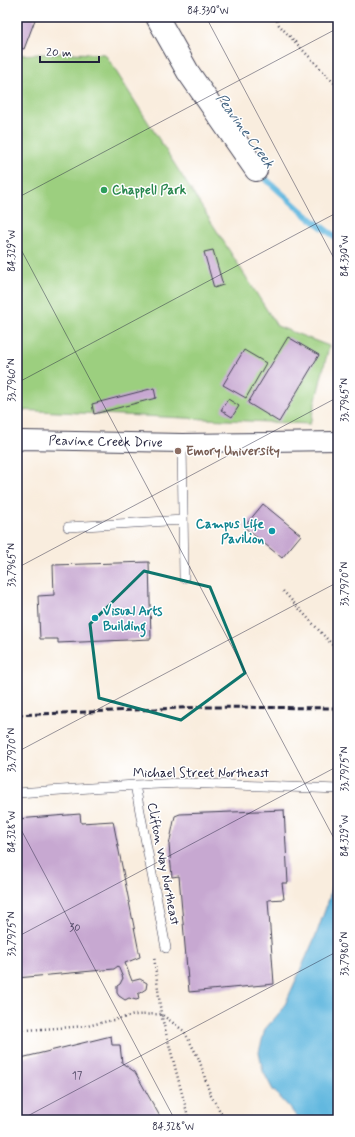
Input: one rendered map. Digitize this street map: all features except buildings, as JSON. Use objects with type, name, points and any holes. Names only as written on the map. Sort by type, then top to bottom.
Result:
[{"type":"main road","points":[[156,17],[188,72],[256,170]]},
{"type":"street","name":"Peavine Creek Drive","points":[[17,442],[22,440],[182,442],[338,441]]},
{"type":"lane","points":[[182,442],[184,578]]},
{"type":"lane","points":[[68,527],[183,520]]},
{"type":"lane","name":"Michael Street Northeast","points":[[17,793],[184,783],[338,789]]},
{"type":"lane","name":"Clifton Way Northeast","points":[[135,785],[166,948]]},
{"type":"path","points":[[275,17],[279,25],[338,87]]},
{"type":"path","points":[[283,591],[338,651]]},
{"type":"path","points":[[166,948],[154,950],[160,1014],[189,1120]]},
{"type":"path","points":[[17,1029],[28,1030],[87,1026],[135,1015],[160,1014],[184,1031],[199,1059],[210,1094],[225,1120]]},
{"type":"highlighted area","points":[[144,571],[210,587],[245,673],[181,720],[99,698],[90,624]]},
{"type":"green space","name":"Chappell Park","points":[[68,53],[105,54],[277,326],[329,346],[310,424],[17,410],[17,55]]},
{"type":"water","points":[[338,852],[338,1120],[299,1120],[273,1090],[263,1071],[259,1052],[265,1029],[283,1009],[316,935],[329,899]]},
{"type":"waterway","name":"Peavine Creek","points":[[258,172],[307,216],[338,239]]},
{"type":"railway","points":[[17,715],[205,707],[338,708]]},
{"type":"place","name":"Chappell Park","points":[[104,190]]},
{"type":"place","name":"Emory University","points":[[178,451]]},
{"type":"place","name":"Campus Life Pavilion","points":[[272,531]]},
{"type":"place","name":"Visual Arts Building","points":[[95,618]]}]
